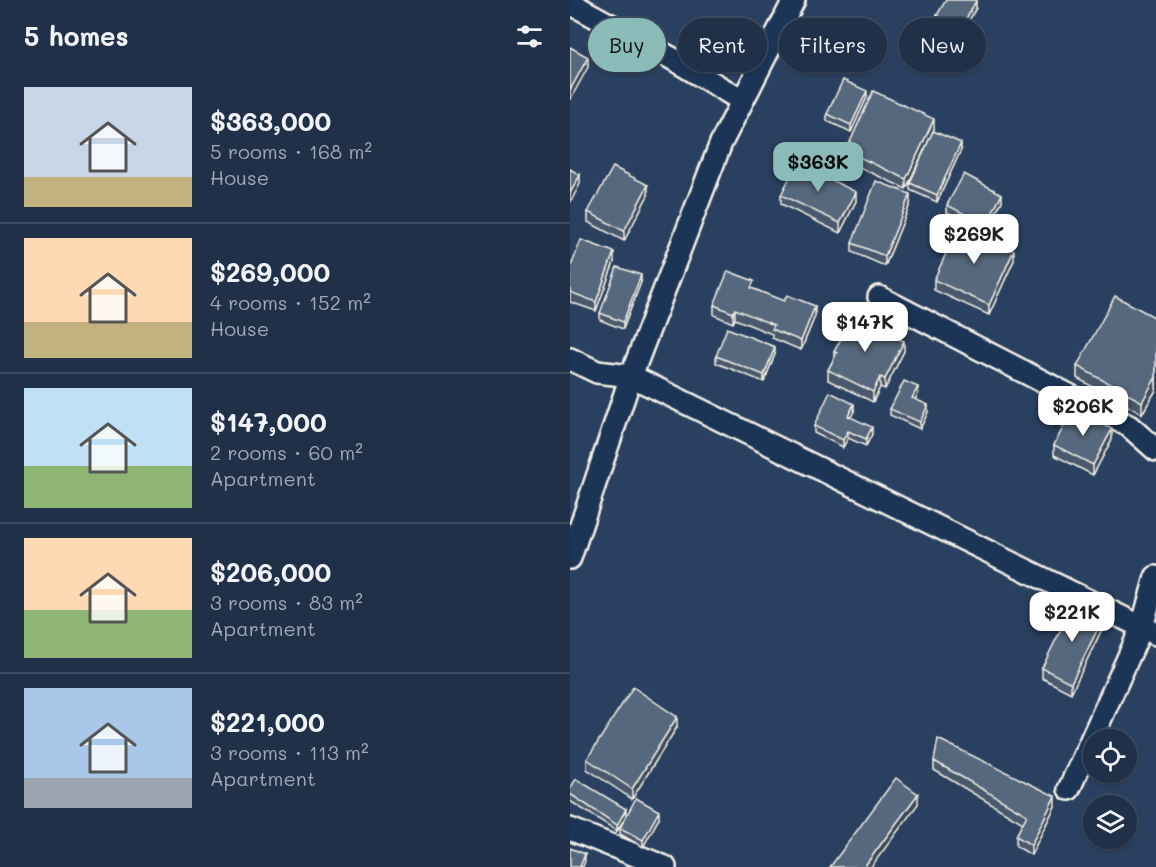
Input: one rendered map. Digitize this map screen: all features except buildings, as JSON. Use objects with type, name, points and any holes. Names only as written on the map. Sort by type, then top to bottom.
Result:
[{"type":"street","points":[[570,558],[631,376],[721,143],[794,0]]},
{"type":"street","points":[[570,3],[673,59],[741,100]]},
{"type":"street","points":[[879,297],[1129,426],[1156,450]]},
{"type":"street","points":[[570,359],[597,372],[631,376],[1149,631]]},
{"type":"street","points":[[1069,789],[1149,631],[1156,577]]},
{"type":"street","points":[[570,830],[665,867]]}]
